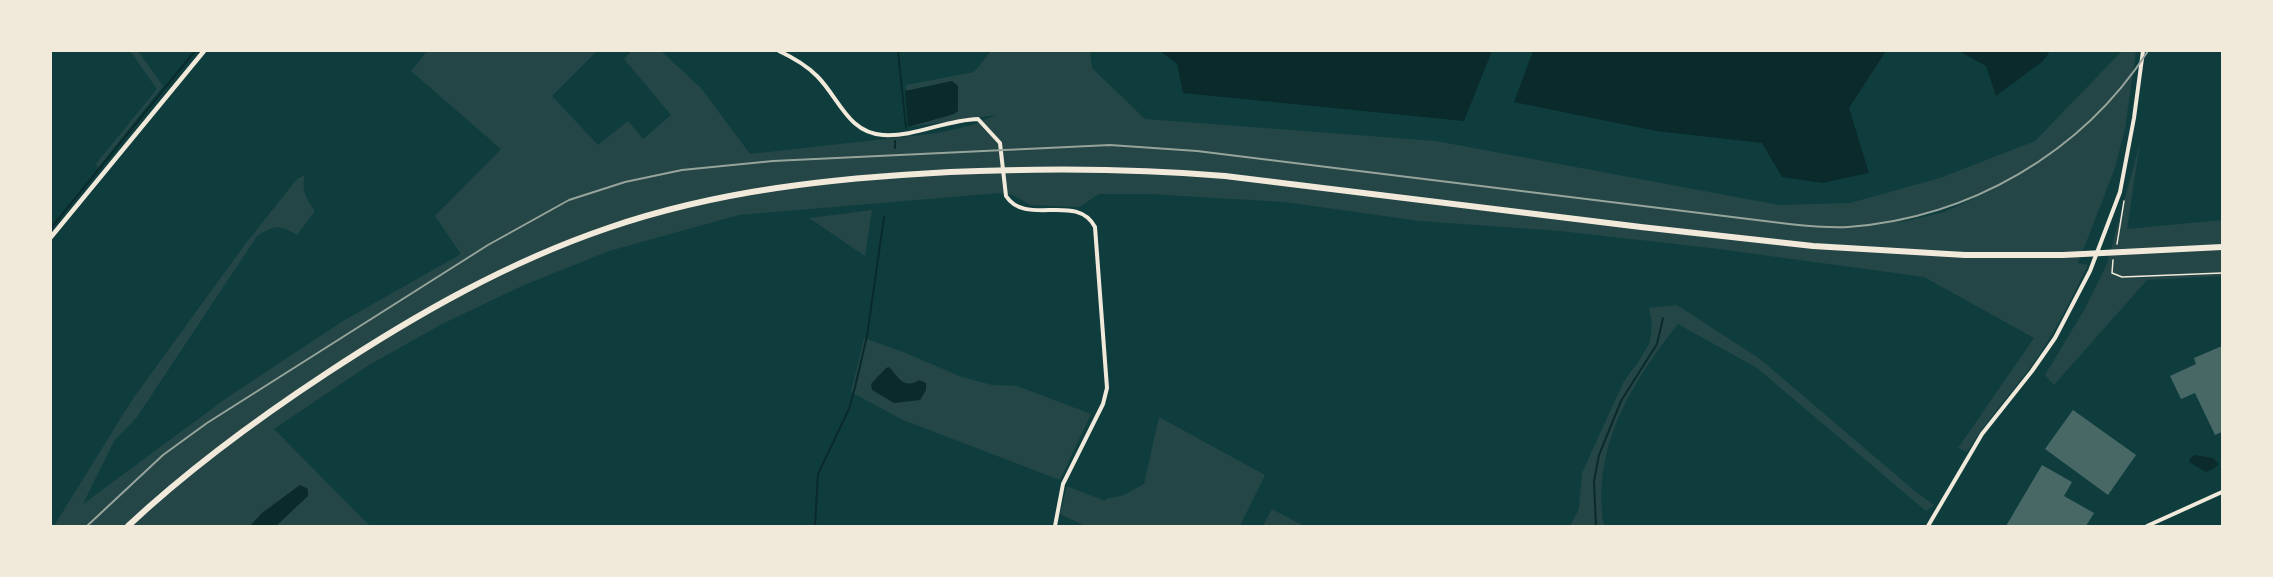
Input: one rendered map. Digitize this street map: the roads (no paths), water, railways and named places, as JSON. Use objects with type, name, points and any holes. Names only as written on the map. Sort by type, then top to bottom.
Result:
[{"type":"main road","points":[[128,526],[168,488],[211,454],[355,355],[456,294],[512,266],[610,227],[674,208],[735,194],[837,180],[1021,169],[1120,169],[1225,176],[1813,246],[1965,255],[2131,253],[2222,247]]},
{"type":"street","points":[[51,237],[204,51]]},
{"type":"street","points":[[779,51],[795,58],[812,71],[832,93],[851,122],[868,133],[898,135],[958,121],[978,119],[1000,143],[1006,196],[1009,200],[1027,209],[1074,211],[1090,219],[1095,227],[1107,388],[1102,404],[1064,484],[1055,526]]},
{"type":"street","points":[[1928,526],[1982,435],[2055,338],[2090,272],[2120,192],[2134,118],[2143,51]]},
{"type":"street","points":[[2147,526],[2222,492]]},
{"type":"waterway","points":[[51,228],[195,51]]},
{"type":"waterway","points":[[898,51],[906,128]]},
{"type":"waterway","points":[[895,141],[895,148]]},
{"type":"waterway","points":[[815,526],[818,474],[849,409],[867,336],[884,217]]},
{"type":"waterway","points":[[1596,526],[1594,481],[1599,455],[1621,401],[1657,344],[1663,318]]},
{"type":"railway","points":[[87,526],[163,455],[207,423],[488,245],[569,200],[625,182],[682,170],[773,161],[1110,145],[1197,151],[1789,224],[1848,227],[1893,221],[1937,210],[1979,194],[2019,174],[2056,149],[2090,120],[2121,87],[2148,51]]}]
